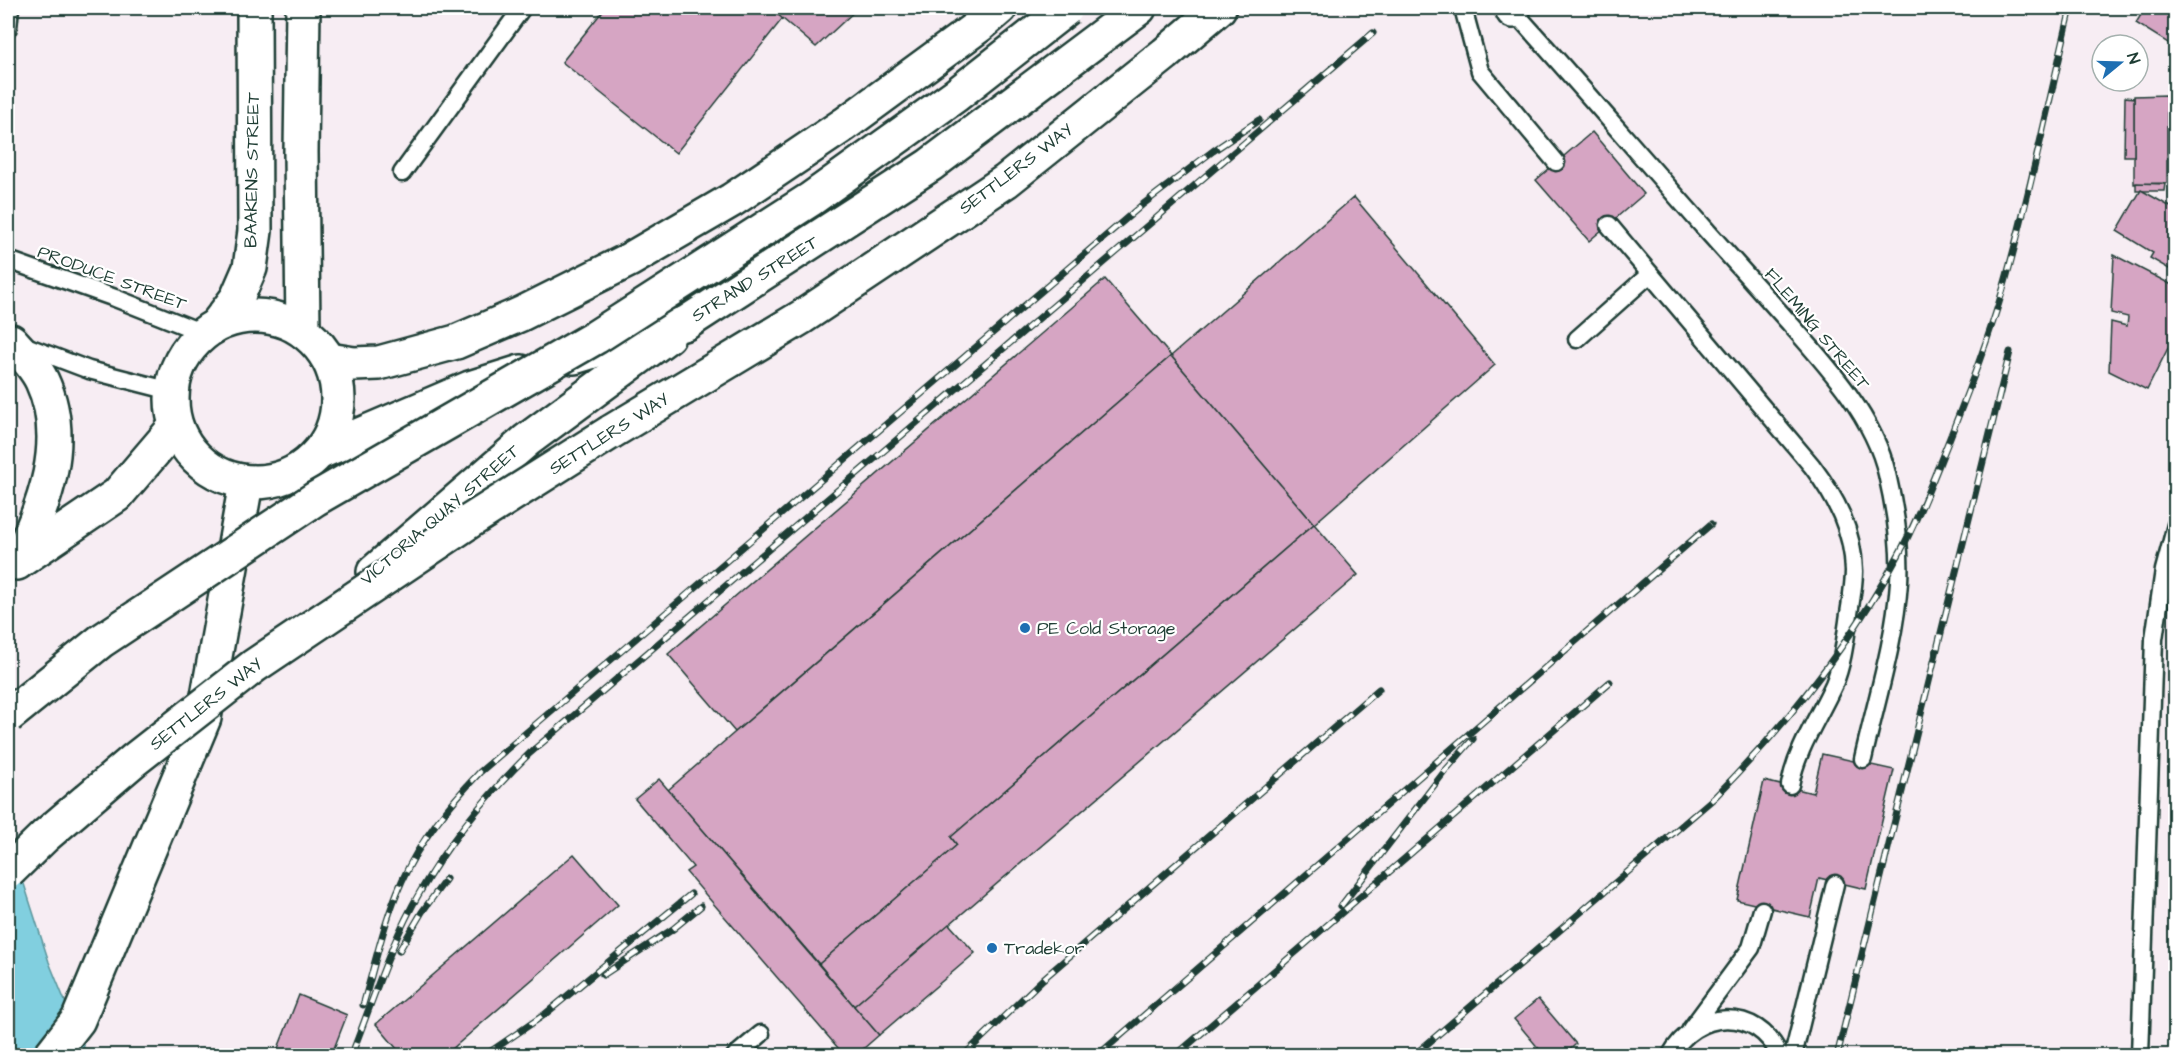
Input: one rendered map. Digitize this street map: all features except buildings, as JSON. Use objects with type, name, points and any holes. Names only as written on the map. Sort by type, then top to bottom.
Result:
[{"type":"main road","name":"BAAKENS STREET","points":[[210,328],[237,298],[250,268],[255,231],[254,8]]},
{"type":"main road","points":[[303,8],[301,152],[303,331]]},
{"type":"main road","points":[[329,360],[354,364],[379,363],[456,342],[521,314],[629,260],[732,200],[845,124],[1000,8]]},
{"type":"main road","points":[[8,716],[101,641],[315,499],[596,336],[811,199],[956,95],[1068,8]]},
{"type":"main road","name":"STRAND STREET","points":[[320,452],[470,388],[686,323],[930,165],[1139,8]]},
{"type":"main road","name":"SETTLERS WAY","points":[[8,872],[45,836],[134,760],[254,666],[470,521],[611,432],[802,317],[1006,181],[1219,8]]},
{"type":"main road","points":[[262,315],[284,320],[303,331],[318,344],[329,360],[337,383],[338,408],[332,431],[320,452],[299,470],[273,481],[246,483],[223,477],[202,465],[186,447],[176,426],[171,391],[177,369],[188,349],[210,328],[239,316],[262,315]]},
{"type":"main road","name":"VICTORIA QUAY STREET","points":[[204,718],[527,440],[686,323]]},
{"type":"main road","points":[[9,339],[41,379],[50,401],[55,442],[46,493],[34,529],[12,567]]},
{"type":"main road","points":[[12,567],[117,495],[176,426]]},
{"type":"main road","points":[[50,1056],[78,1020],[204,718],[246,483]]},
{"type":"lane","points":[[8,28],[10,8]]},
{"type":"lane","points":[[402,173],[522,8]]},
{"type":"lane","points":[[1463,8],[1480,71],[1556,162]]},
{"type":"lane","name":"FLEMING STREET","points":[[1509,9],[1819,356],[1856,407],[1878,444],[1887,473],[1893,512],[1899,555],[1899,582],[1892,633],[1863,759]]},
{"type":"lane","points":[[1609,225],[1812,466],[1835,499],[1847,530],[1854,573],[1841,662],[1835,683],[1803,742],[1790,785]]},
{"type":"lane","name":"PRODUCE STREET","points":[[8,260],[115,298],[210,328]]},
{"type":"lane","points":[[1577,339],[1650,274]]},
{"type":"lane","points":[[9,339],[88,370],[171,391]]},
{"type":"lane","points":[[2140,1056],[2154,639],[2164,570],[2175,525]]},
{"type":"lane","points":[[1792,1056],[1835,884]]},
{"type":"lane","points":[[1660,1056],[1673,1049],[1691,1029],[1751,948],[1762,910]]},
{"type":"lane","points":[[1691,1029],[1710,1021],[1730,1019],[1751,1024],[1768,1036],[1780,1056]]},
{"type":"lane","points":[[735,1056],[761,1034]]},
{"type":"water","points":[[8,834],[49,962],[87,1055],[8,1055]]},
{"type":"railway","points":[[1413,1056],[1714,798],[1790,714],[1859,622],[1905,542],[1925,499],[1992,325],[2022,217],[2071,8]]},
{"type":"railway","points":[[351,1056],[400,931],[431,873],[470,819],[530,753],[1373,33]]},
{"type":"railway","points":[[363,1005],[390,911],[409,866],[436,824],[480,772],[1142,205],[1213,151],[1259,120]]},
{"type":"railway","points":[[1837,1056],[2010,352]]},
{"type":"railway","points":[[1097,1056],[1711,524]]},
{"type":"railway","points":[[1175,1056],[1610,682]]},
{"type":"railway","points":[[963,1056],[1043,979],[1379,689]]},
{"type":"railway","points":[[1341,906],[1445,771],[1473,739]]},
{"type":"railway","points":[[399,951],[422,912],[446,879]]},
{"type":"railway","points":[[484,1056],[544,1015],[691,894]]},
{"type":"railway","points":[[603,975],[673,929],[701,906]]},
{"type":"place","name":"PE Cold Storage","points":[[1025,628]]},
{"type":"place","name":"Tradekor","points":[[992,948]]}]
